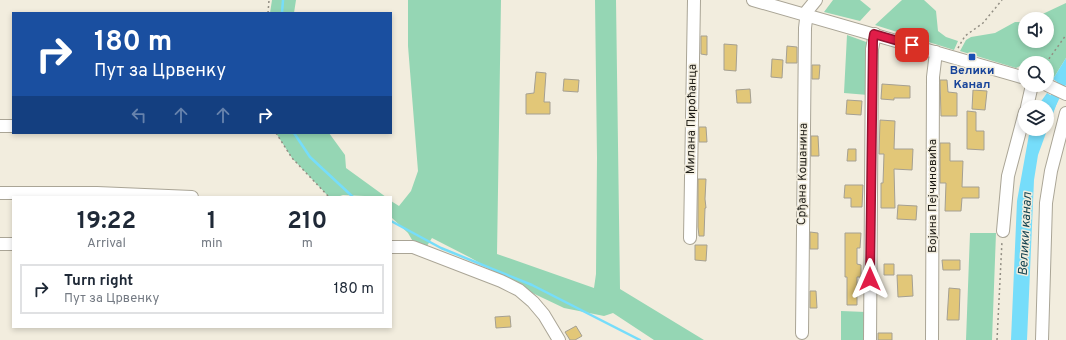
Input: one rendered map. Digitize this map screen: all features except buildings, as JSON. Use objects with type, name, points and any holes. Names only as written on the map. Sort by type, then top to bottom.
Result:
[{"type":"street","name":"Милана Пироћанца","points":[[690,238],[694,0]]},
{"type":"street","points":[[753,0],[1018,76]]},
{"type":"street","points":[[806,15],[809,7],[816,0]]},
{"type":"street","name":"Срђана Кошанина","points":[[802,333],[803,129],[806,15]]},
{"type":"street","points":[[870,340],[872,49],[874,34]]},
{"type":"street","name":"Војина Пејчиновића","points":[[932,340],[933,77],[936,52]]},
{"type":"street","points":[[1042,340],[1046,203],[1061,116]]},
{"type":"street","points":[[0,126],[12,126]]},
{"type":"street","points":[[1003,231],[1008,176],[1019,136]]},
{"type":"street","points":[[0,192],[97,193],[168,196]]},
{"type":"street","points":[[0,244],[12,244]]},
{"type":"street","points":[[392,247],[413,247],[519,290],[533,302],[544,315],[558,340]]},
{"type":"path","points":[[268,12],[269,0]]},
{"type":"path","points":[[955,57],[960,43],[965,36],[983,23],[1002,0]]},
{"type":"path","points":[[1051,56],[1066,35]]},
{"type":"path","points":[[276,134],[292,158],[328,196]]},
{"type":"path","points":[[997,340],[1003,231]]},
{"type":"green space","points":[[272,0],[296,0],[294,12],[270,12]]},
{"type":"green space","points":[[408,0],[501,0],[497,254],[594,288],[596,274],[597,158],[595,0],[616,0],[620,289],[704,340],[654,340],[613,313],[604,316],[564,308],[524,289],[471,258],[432,238],[425,249],[415,245],[408,233],[392,218],[392,202],[399,206],[411,191],[418,171],[408,46]]},
{"type":"green space","points":[[833,0],[860,0],[871,9],[860,21],[824,12]]},
{"type":"green space","points":[[902,0],[924,0],[936,11],[938,31],[946,37],[958,41],[954,50],[875,25]]},
{"type":"green space","points":[[1066,3],[1066,58],[1054,77],[1054,56],[1018,56],[1018,67],[1016,68],[960,51],[966,40],[971,37],[995,33],[1015,22],[1018,22],[1018,48],[1054,48],[1054,12],[1047,12]]},
{"type":"green space","points":[[847,35],[869,43],[868,95],[844,93]]},
{"type":"green space","points":[[277,134],[330,134],[345,155],[346,168],[385,196],[328,196],[292,158]]},
{"type":"green space","points":[[970,233],[996,233],[992,340],[966,340]]},
{"type":"green space","points":[[841,311],[866,312],[866,340],[841,340]]},
{"type":"water","points":[[1066,58],[1066,84],[1064,87],[1054,80]]},
{"type":"water","points":[[1047,93],[1058,100],[1054,111],[1054,100],[1042,100]]},
{"type":"water","points":[[1029,136],[1045,136],[1038,155],[1034,180],[1027,340],[1011,340],[1017,201]]},
{"type":"waterway","points":[[282,12],[283,0]]},
{"type":"waterway","name":"Велики канал","points":[[1054,100],[1066,74]]},
{"type":"waterway","points":[[295,134],[310,157],[352,196]]},
{"type":"waterway","points":[[392,222],[441,248],[532,285],[640,340]]},
{"type":"place","name":"Велики Канал","points":[[972,57]]},
{"type":"route","points":[[870,279],[872,49],[874,34],[912,45]]}]
